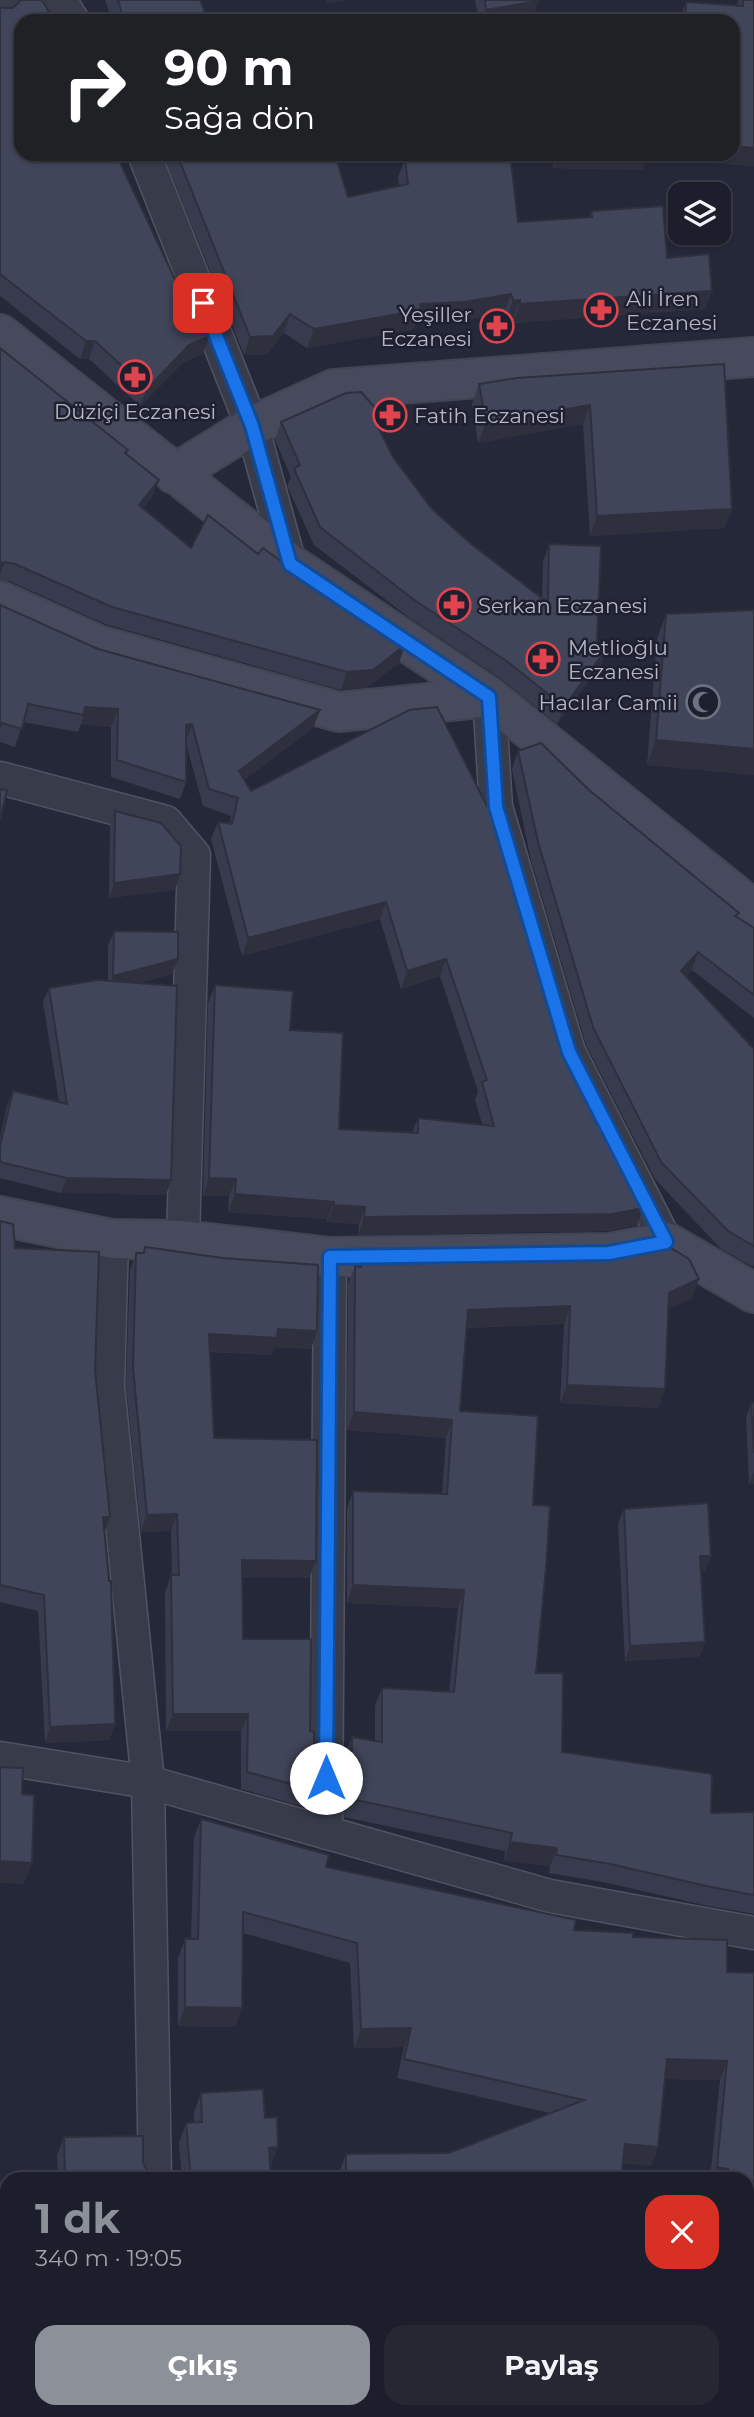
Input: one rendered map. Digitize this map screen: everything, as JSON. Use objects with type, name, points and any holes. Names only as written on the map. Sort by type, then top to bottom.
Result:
[{"type":"street","points":[[0,8],[7,0]]},
{"type":"street","points":[[147,161],[252,426],[290,564]]},
{"type":"street","points":[[0,334],[290,564],[489,697],[754,910]]},
{"type":"street","points":[[174,474],[252,426],[334,389],[754,357]]},
{"type":"street","points":[[0,601],[99,645],[339,712],[489,697]]},
{"type":"street","points":[[489,697],[496,807],[569,1052],[666,1242],[754,1293]]},
{"type":"street","points":[[0,778],[166,821],[194,855],[183,1240]]},
{"type":"street","points":[[0,1216],[112,1240],[183,1240],[330,1257],[609,1253],[666,1242]]},
{"type":"street","points":[[112,1240],[108,1386],[148,1782],[155,2172]]},
{"type":"street","points":[[326,1833],[330,1257]]},
{"type":"street","points":[[0,1758],[148,1782],[550,1896],[754,1934]]},
{"type":"building","points":[[21,0],[42,0],[50,14],[14,14],[14,161],[119,161],[187,305],[196,302],[210,336],[189,345],[147,389],[95,341],[86,341],[0,274],[0,7],[13,8]]},
{"type":"building","points":[[118,0],[200,0],[205,14],[122,14]]},
{"type":"building","points":[[485,0],[538,0],[538,1],[486,10]]},
{"type":"building","points":[[743,0],[754,0],[754,148],[740,147],[740,14],[685,14],[686,2],[743,6]]},
{"type":"building","points":[[180,161],[337,161],[348,197],[408,184],[405,161],[511,161],[518,222],[592,217],[591,211],[663,206],[667,258],[709,254],[712,291],[520,304],[520,300],[513,300],[511,294],[464,302],[420,304],[421,310],[314,329],[290,314],[273,336],[250,337]]},
{"type":"building","points":[[0,348],[128,450],[125,453],[159,480],[139,505],[191,548],[208,515],[258,554],[263,548],[359,618],[357,613],[405,645],[373,670],[347,672],[112,607],[15,564],[0,563]]},
{"type":"building","points":[[724,364],[732,509],[597,516],[590,405],[486,423],[479,384],[517,378]]},
{"type":"building","points":[[361,392],[387,421],[378,427],[393,457],[432,509],[470,543],[548,603],[549,544],[601,546],[597,641],[607,648],[564,707],[508,662],[413,599],[320,527],[295,471],[294,468],[300,465],[281,422],[346,393]]},
{"type":"building","points":[[0,605],[98,649],[320,710],[239,771],[251,791],[409,710],[437,707],[489,810],[559,1043],[643,1208],[613,1214],[364,1217],[365,1207],[235,1194],[236,1179],[209,1178],[215,985],[293,991],[290,1030],[343,1033],[339,1129],[418,1133],[418,1118],[494,1126],[482,1082],[487,1080],[446,959],[407,971],[386,902],[248,938],[218,822],[232,824],[238,798],[209,789],[192,724],[186,725],[186,782],[117,760],[118,709],[85,707],[84,715],[28,704],[22,729],[2,723],[0,728]]},
{"type":"building","name":"Hacılar Camii","points":[[754,610],[754,749],[656,740],[666,614]]},
{"type":"building","points":[[541,743],[589,790],[739,913],[735,916],[754,928],[754,995],[698,952],[681,971],[754,1049],[754,1246],[728,1231],[661,1162],[593,1027],[538,842],[518,751]]},
{"type":"building","points":[[0,789],[7,790],[0,820]]},
{"type":"building","points":[[115,811],[161,823],[181,846],[180,874],[114,883]]},
{"type":"building","points":[[114,931],[178,932],[178,959],[113,976]]},
{"type":"building","points":[[97,980],[177,986],[171,1180],[66,1178],[0,1162],[0,1146],[13,1091],[67,1104],[49,988]]},
{"type":"building","points":[[0,1221],[13,1224],[15,1248],[99,1252],[95,1370],[110,1517],[103,1517],[111,1581],[115,1724],[50,1727],[44,1595],[0,1585]]},
{"type":"building","points":[[145,1247],[222,1258],[318,1265],[317,1331],[278,1329],[277,1338],[209,1334],[214,1438],[317,1440],[316,1561],[242,1560],[243,1639],[311,1639],[310,1731],[314,1732],[314,1790],[247,1772],[248,1714],[173,1714],[171,1575],[179,1575],[177,1514],[147,1515],[133,1368],[136,1253],[144,1253]]},
{"type":"building","points":[[669,1247],[689,1259],[699,1279],[669,1293],[665,1389],[567,1385],[570,1306],[468,1310],[460,1411],[538,1416],[533,1505],[550,1506],[536,1673],[563,1673],[562,1752],[712,1774],[711,1813],[754,1812],[754,1895],[556,1855],[557,1848],[510,1842],[512,1833],[351,1799],[352,1737],[382,1742],[382,1688],[454,1692],[464,1590],[353,1585],[353,1491],[447,1494],[452,1420],[354,1412],[355,1266],[361,1267],[361,1260],[616,1257]]},
{"type":"building","points":[[751,1403],[754,1403],[754,1453]]},
{"type":"building","points":[[708,1503],[711,1556],[700,1556],[705,1642],[630,1646],[624,1509]]},
{"type":"building","points":[[0,1767],[23,1768],[22,1794],[34,1795],[32,1863],[0,1861]]},
{"type":"building","points":[[201,1819],[329,1855],[326,1867],[576,1920],[574,1930],[633,1933],[633,1937],[727,1940],[727,1972],[754,1973],[754,2172],[728,2172],[728,2169],[717,2167],[727,2061],[667,2059],[658,2147],[625,2144],[622,2172],[346,2172],[346,2154],[449,2153],[584,2100],[404,2059],[411,2028],[361,2029],[357,1943],[243,1912],[242,2008],[185,2007],[185,1939],[198,1939]]},
{"type":"building","points":[[263,2089],[265,2118],[277,2117],[278,2147],[269,2148],[271,2172],[190,2172],[186,2123],[202,2122],[201,2093]]},
{"type":"building","points":[[143,2136],[143,2162],[148,2172],[65,2172],[64,2137]]},
{"type":"place","name":"Ali İren Eczanesi","points":[[601,310]]},
{"type":"place","name":"Yeşiller Eczanesi","points":[[497,326]]},
{"type":"place","name":"Düziçi Eczanesi","points":[[135,377]]},
{"type":"place","name":"Fatih Eczanesi","points":[[390,415]]},
{"type":"place","name":"Serkan Eczanesi","points":[[454,605]]},
{"type":"place","name":"Metlioğlu Eczanesi","points":[[543,659]]},
{"type":"place","name":"Hacılar Camii","points":[[703,702]]},
{"type":"route","points":[[203,303],[252,426],[290,564],[489,697],[496,807],[569,1052],[666,1242],[609,1253],[330,1257],[326,1778]]}]
